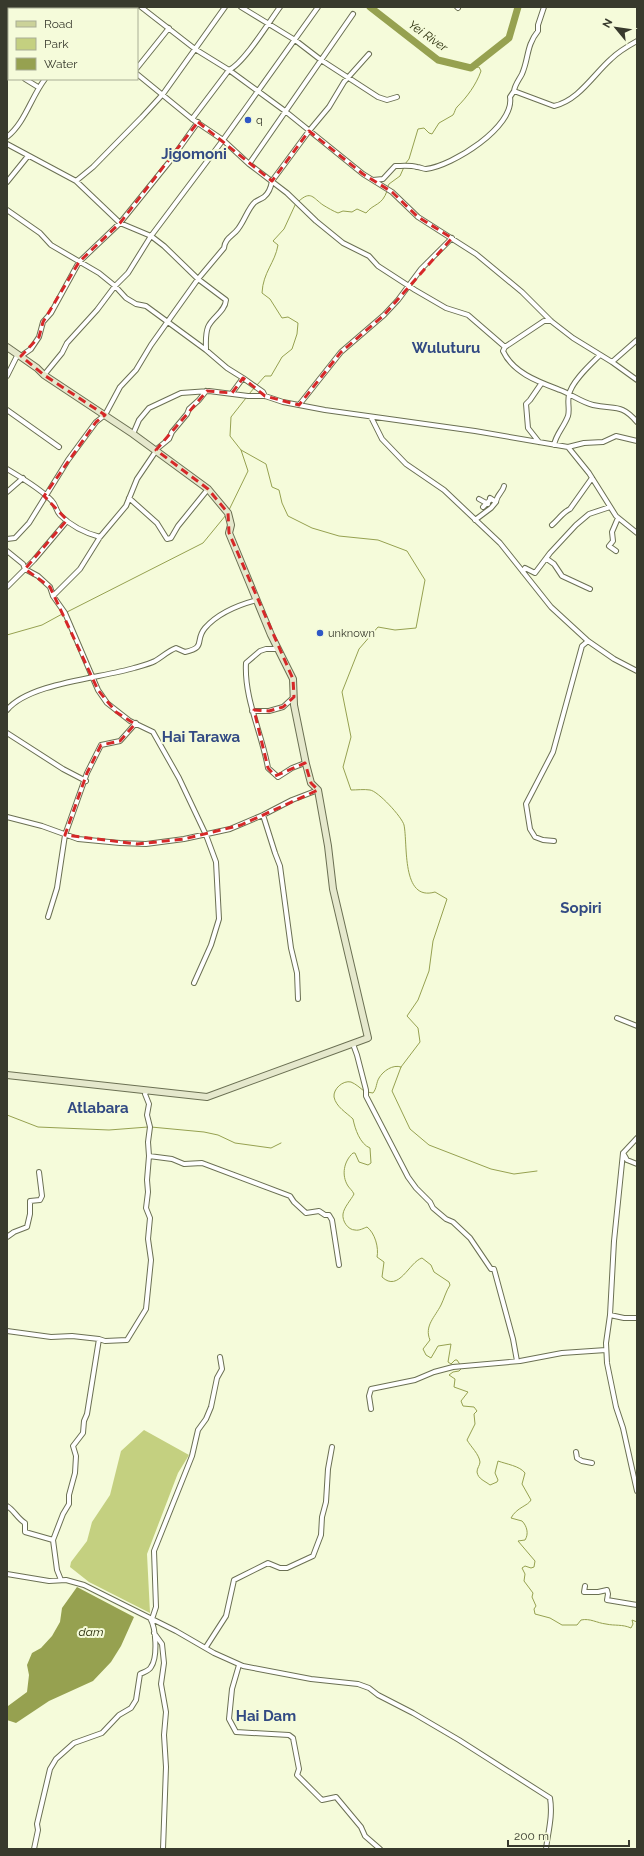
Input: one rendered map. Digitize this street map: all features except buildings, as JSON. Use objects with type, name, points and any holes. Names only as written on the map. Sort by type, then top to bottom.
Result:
[{"type":"street","points":[[142,7],[195,49],[229,70],[257,92],[285,111],[373,180],[390,190],[418,217],[476,254],[522,292],[551,321],[573,338],[612,362],[637,380]]},
{"type":"street","points":[[76,181],[93,167],[163,94],[225,7]]},
{"type":"street","points":[[241,7],[295,40],[347,78],[383,99],[397,97]]},
{"type":"street","points":[[192,119],[229,70],[240,61],[280,7]]},
{"type":"street","points":[[44,375],[62,353],[67,343],[97,310],[115,286],[128,273],[151,236],[223,140],[318,7]]},
{"type":"street","points":[[373,180],[383,179],[395,166],[410,166],[425,169],[452,161],[488,138],[507,112],[511,102],[510,97],[523,72],[531,40],[538,31],[538,25],[544,7]]},
{"type":"street","points":[[249,164],[352,14]]},
{"type":"street","points":[[138,67],[169,28]]},
{"type":"street","points":[[514,91],[554,106],[560,104],[583,89],[612,58],[637,41]]},
{"type":"street","points":[[7,539],[15,538],[29,523],[44,496],[96,422],[105,415],[120,387],[136,370],[198,279],[224,248],[225,242],[229,237],[233,235],[246,219],[248,211],[256,201],[263,198],[270,189],[272,181],[329,107],[347,78],[369,54]]},
{"type":"street","points":[[138,75],[192,119],[223,140],[249,164],[295,201],[316,222],[343,243],[369,256],[378,266],[446,308],[468,315],[505,347]]},
{"type":"street","points":[[27,80],[38,87]]},
{"type":"street","points":[[7,137],[15,130],[38,87],[44,80]]},
{"type":"street","points":[[7,376],[20,355],[30,349],[39,337],[43,322],[51,313],[79,262],[120,223],[170,161],[198,122]]},
{"type":"street","points":[[7,144],[76,181],[120,223],[151,236],[164,246],[198,279],[226,300],[225,306],[208,326],[206,335],[206,350]]},
{"type":"street","points":[[7,182],[28,156]]},
{"type":"street","points":[[7,210],[40,233],[51,245],[99,273],[115,286],[126,298],[136,304],[146,306],[206,350],[227,368],[263,392],[265,396]]},
{"type":"street","points":[[299,405],[341,352],[384,315],[421,269],[452,238]]},
{"type":"street","points":[[551,321],[544,321],[505,347],[503,351],[508,361],[541,384],[593,405],[619,408],[629,413],[637,422]]},
{"type":"street","points":[[612,362],[637,340]]},
{"type":"street","points":[[7,347],[20,355],[77,399],[105,415],[133,434],[208,489],[228,513],[230,525],[229,533],[278,649],[293,679],[294,696],[306,763],[311,784],[318,790],[334,889],[368,1038],[208,1097],[7,1075]]},
{"type":"street","points":[[554,444],[555,438],[567,418],[570,406],[569,395],[582,372],[600,355]]},
{"type":"street","points":[[232,393],[243,378]]},
{"type":"street","points":[[540,442],[528,428],[526,404],[541,384]]},
{"type":"street","points":[[133,434],[139,420],[149,408],[181,393],[206,391],[265,396],[299,405],[568,447],[584,443],[603,442],[616,436],[637,441]]},
{"type":"street","points":[[53,596],[80,569],[100,537],[122,510],[137,479],[157,451],[169,439],[172,432],[187,414],[189,409],[206,391]]},
{"type":"street","points":[[7,410],[59,447]]},
{"type":"street","points":[[371,417],[382,439],[406,464],[444,490],[500,543],[551,607],[588,642],[614,659],[637,671]]},
{"type":"street","points":[[568,447],[592,478],[618,518],[637,533]]},
{"type":"street","points":[[7,469],[23,478],[53,502],[59,514],[67,521],[84,532],[100,537]]},
{"type":"street","points":[[7,492],[23,478]]},
{"type":"street","points":[[552,524],[570,509],[592,478]]},
{"type":"street","points":[[475,520],[491,508],[496,502],[497,495],[504,486]]},
{"type":"street","points":[[129,498],[157,523],[167,539],[171,538],[178,526],[208,489]]},
{"type":"street","points":[[483,507],[488,504],[491,498],[496,502]]},
{"type":"street","points":[[479,499],[488,504]]},
{"type":"street","points":[[523,572],[525,568],[535,573],[550,553],[576,525],[589,514],[610,507]]},
{"type":"street","points":[[616,551],[608,546],[613,541],[612,532],[618,518]]},
{"type":"street","points":[[7,587],[60,531],[67,521]]},
{"type":"street","points":[[7,551],[23,564],[25,569],[38,576],[50,587],[53,596],[65,613],[98,690],[107,703],[130,721],[153,732],[182,784],[206,835],[216,862],[219,919],[211,946],[194,983]]},
{"type":"street","points":[[547,559],[554,564],[562,576],[590,589]]},
{"type":"street","points":[[7,710],[12,704],[22,698],[54,686],[92,676],[117,672],[154,661],[176,648],[185,652],[195,650],[198,647],[204,629],[220,615],[238,606],[257,600]]},
{"type":"street","points":[[554,841],[543,840],[535,837],[530,829],[526,804],[553,752],[582,646],[588,642]]},
{"type":"street","points":[[278,649],[266,649],[260,651],[246,663],[244,672],[247,679],[252,710],[268,768],[276,777],[292,768],[306,763]]},
{"type":"street","points":[[252,710],[271,710],[283,706],[294,696]]},
{"type":"street","points":[[48,917],[57,888],[65,836],[73,808],[86,781],[93,759],[101,745],[120,742],[136,723]]},
{"type":"street","points":[[7,733],[62,769],[86,781]]},
{"type":"street","points":[[7,817],[42,826],[65,836],[78,839],[146,844],[206,835],[236,827],[292,800],[318,790]]},
{"type":"street","points":[[263,815],[280,866],[291,948],[297,973],[298,999]]},
{"type":"street","points":[[617,1018],[637,1026]]},
{"type":"street","points":[[353,1044],[360,1065],[366,1096],[408,1177],[416,1188],[430,1202],[433,1208],[462,1230],[477,1246],[491,1269],[494,1269],[513,1339],[517,1361]]},
{"type":"street","points":[[7,1331],[51,1337],[72,1336],[105,1341],[127,1340],[146,1309],[151,1260],[148,1239],[150,1218],[146,1208],[148,1192],[148,1142],[150,1127],[147,1115],[149,1104],[145,1094],[146,1091]]},
{"type":"street","points":[[637,1138],[623,1153],[614,1241],[610,1315],[606,1350],[607,1363],[616,1407],[623,1428],[637,1491]]},
{"type":"street","points":[[623,1153],[627,1160],[637,1164]]},
{"type":"street","points":[[149,1156],[172,1159],[184,1164],[202,1162],[290,1196],[306,1213],[319,1211],[324,1215],[329,1215],[332,1220],[339,1265]]},
{"type":"street","points":[[7,1238],[14,1232],[27,1227],[30,1214],[29,1203],[30,1201],[40,1200],[42,1196],[39,1172]]},
{"type":"street","points":[[610,1315],[624,1318],[637,1318]]},
{"type":"street","points":[[61,1580],[57,1570],[53,1540],[63,1514],[69,1504],[69,1495],[75,1473],[76,1456],[73,1446],[84,1429],[84,1421],[87,1414],[99,1339]]},
{"type":"street","points":[[371,1409],[369,1396],[371,1389],[415,1380],[434,1372],[453,1367],[517,1361],[562,1353],[606,1350]]},
{"type":"street","points":[[34,1849],[38,1830],[37,1824],[52,1765],[60,1754],[74,1743],[102,1733],[119,1715],[134,1704],[140,1674],[152,1666],[155,1654],[154,1626],[151,1618],[156,1606],[154,1551],[192,1456],[198,1430],[206,1419],[211,1407],[217,1378],[222,1369],[220,1357]]},
{"type":"street","points":[[206,1647],[226,1616],[234,1580],[268,1563],[280,1568],[287,1568],[313,1556],[321,1535],[322,1517],[326,1502],[328,1469],[332,1447]]},
{"type":"street","points":[[576,1452],[577,1458],[582,1461],[592,1463]]},
{"type":"street","points":[[7,1506],[13,1509],[18,1518],[25,1523],[25,1532],[53,1540]]},
{"type":"street","points":[[7,1574],[49,1581],[66,1580],[84,1585],[206,1647],[214,1654],[239,1665],[276,1674],[358,1684],[369,1688],[378,1695],[459,1740],[550,1798],[552,1808],[546,1849]]},
{"type":"street","points":[[585,1586],[584,1592],[598,1592],[607,1590],[607,1600],[637,1605]]},
{"type":"street","points":[[154,1633],[162,1644],[164,1663],[162,1684],[166,1712],[164,1735],[166,1767],[164,1849]]},
{"type":"street","points":[[239,1665],[232,1689],[229,1719],[236,1732],[289,1735],[293,1738],[299,1770],[297,1775],[322,1800],[336,1797],[361,1827],[365,1836],[380,1849]]},
{"type":"highlighted area","points":[[198,122],[272,181],[309,131],[363,174],[392,192],[418,217],[452,238],[384,315],[341,352],[299,405],[265,396],[243,378],[232,393],[207,391],[156,450],[208,489],[228,513],[229,533],[293,679],[294,697],[283,707],[269,711],[254,710],[268,768],[275,776],[305,763],[311,783],[318,790],[241,825],[184,839],[137,844],[65,835],[87,773],[101,745],[120,741],[135,724],[116,712],[98,690],[50,587],[25,569],[67,520],[44,496],[96,422],[105,415],[44,375],[21,356],[39,337],[43,322],[79,262],[120,223]]},
{"type":"green space","points":[[144,1430],[189,1455],[178,1473],[147,1554],[150,1613],[89,1582],[70,1567],[71,1562],[87,1541],[92,1522],[110,1495],[121,1451]]},
{"type":"water","name":"dam","points":[[77,1587],[134,1617],[121,1646],[111,1662],[93,1681],[49,1701],[16,1723],[7,1720],[8,1706],[27,1692],[29,1675],[27,1665],[32,1653],[41,1648],[52,1636],[60,1622],[62,1608]]},
{"type":"waterway","name":"Yei River","points":[[370,7],[438,60],[471,68],[509,38],[518,7]]},
{"type":"waterway","points":[[405,164],[409,159],[418,129],[424,128],[432,134],[439,123],[453,115],[456,108],[471,90],[481,71],[479,67],[471,68]]},
{"type":"waterway","points":[[387,188],[389,184],[400,176],[404,167]]},
{"type":"waterway","points":[[299,201],[306,196],[312,196],[323,205],[338,213],[343,211],[352,212],[357,209],[366,213],[383,199],[387,191]]},
{"type":"waterway","points":[[257,385],[265,376],[271,376],[282,357],[292,349],[297,334],[298,323],[288,317],[282,318],[270,299],[262,293],[264,279],[278,245],[273,241],[284,229],[296,203]]},
{"type":"waterway","points":[[249,394],[255,387]]},
{"type":"waterway","points":[[229,510],[248,471],[241,450],[230,436],[231,417],[246,398]]},
{"type":"waterway","points":[[241,450],[266,464],[272,487],[279,490],[282,503],[288,516],[312,528],[339,536],[378,540],[407,551],[425,580],[416,628],[395,630],[378,627],[359,649],[342,692],[351,737],[343,767],[351,790],[374,791],[384,799],[404,825],[408,869],[411,880],[416,888],[424,893],[435,892],[447,899],[433,941],[429,971],[418,1000],[407,1016],[418,1028],[420,1042],[401,1067],[392,1091],[410,1129],[429,1145],[491,1169],[514,1174],[537,1171]]},
{"type":"waterway","points":[[67,612],[203,543],[226,515]]},
{"type":"waterway","points":[[7,635],[42,625],[64,613]]},
{"type":"waterway","points":[[367,1092],[373,1093],[377,1082],[383,1073],[392,1067],[401,1067]]},
{"type":"waterway","points":[[364,1091],[351,1082],[345,1082],[337,1088],[334,1094],[335,1101],[342,1110],[353,1119],[361,1140],[370,1148],[371,1163],[368,1165],[359,1162],[355,1153],[353,1153],[347,1160],[344,1173],[346,1182],[354,1194],[346,1206],[343,1219],[346,1225],[352,1230],[367,1227],[370,1230],[377,1245],[377,1257],[384,1262],[382,1277],[388,1281],[399,1279],[422,1258],[431,1265],[434,1272],[449,1282],[450,1285],[442,1303],[429,1326],[428,1330],[430,1340],[423,1349],[426,1355],[431,1358],[438,1346],[451,1344],[448,1362],[451,1364],[457,1360],[461,1366]]},
{"type":"waterway","points":[[7,1115],[38,1127],[109,1130],[148,1127]]},
{"type":"waterway","points":[[151,1127],[204,1132],[218,1135],[235,1143],[271,1148],[281,1143]]},
{"type":"waterway","points":[[461,1369],[449,1375],[455,1379],[454,1387],[468,1392],[461,1401],[463,1406],[474,1407],[477,1411],[474,1414],[475,1424],[467,1440],[477,1453],[480,1463],[477,1469],[479,1476],[490,1485],[497,1482],[498,1480],[495,1473],[498,1461],[516,1467],[525,1473],[522,1484],[531,1500],[516,1511],[511,1518],[522,1521],[525,1525],[527,1530],[526,1538],[525,1540],[518,1541],[535,1561],[534,1567],[531,1568],[525,1566],[522,1568],[525,1574],[524,1581],[533,1593],[532,1597],[536,1606],[534,1609],[535,1614],[550,1618],[562,1625],[577,1625],[581,1620],[587,1620],[631,1628],[633,1624],[632,1620],[637,1622]]},
{"type":"place","name":"q","points":[[248,120]]},
{"type":"place","name":"unknown","points":[[320,633]]},
{"type":"district","name":"Jigomoni","points":[[194,154]]},
{"type":"district","name":"Wuluturu","points":[[446,348]]},
{"type":"district","name":"Hai Tarawa","points":[[201,737]]},
{"type":"district","name":"Sopiri","points":[[581,908]]},
{"type":"district","name":"Atlabara","points":[[98,1108]]},
{"type":"district","name":"Hai Dam","points":[[266,1716]]}]
